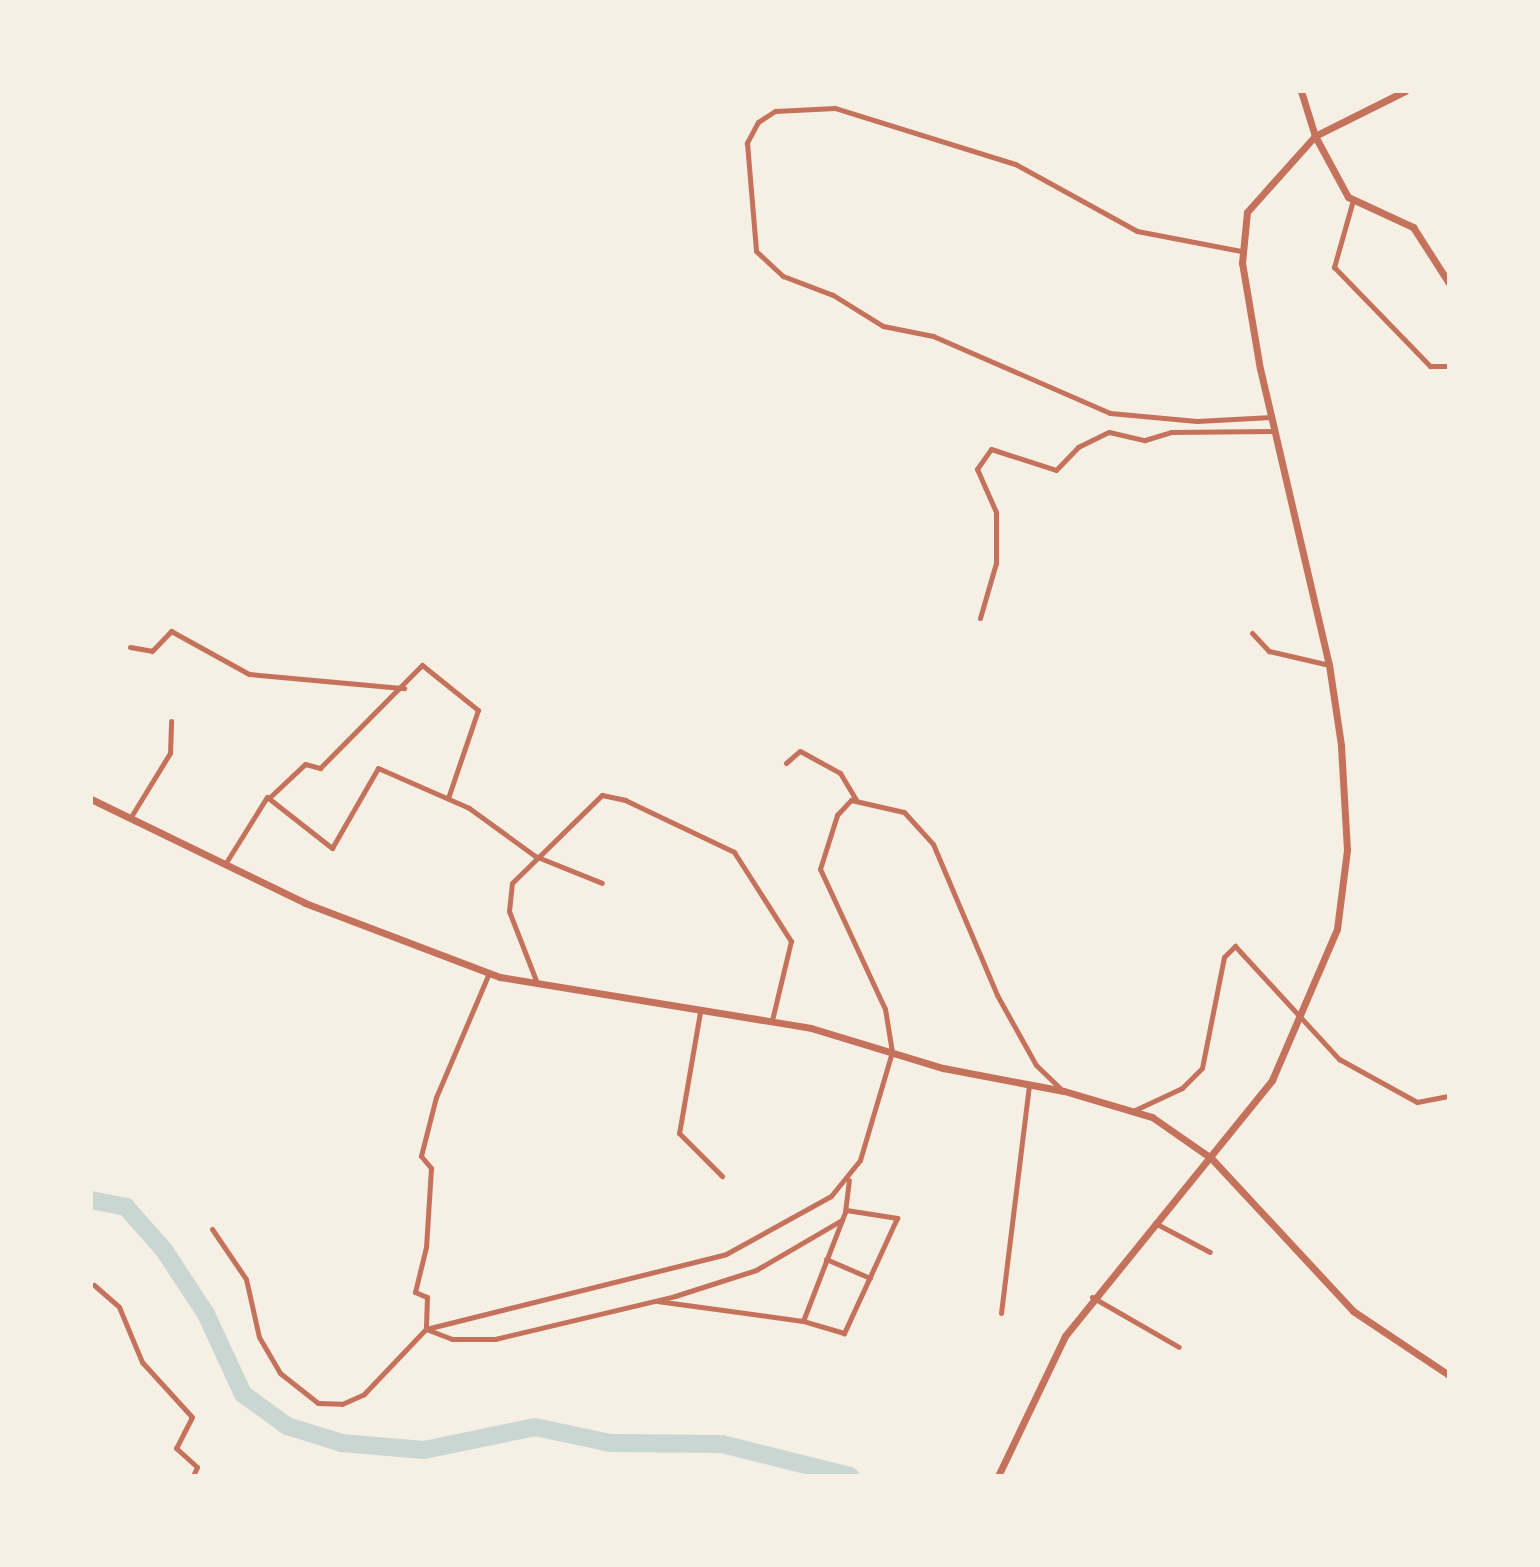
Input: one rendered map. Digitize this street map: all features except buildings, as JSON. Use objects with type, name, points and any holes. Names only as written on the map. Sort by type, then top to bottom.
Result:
[{"type":"street","points":[[1301,91],[1315,136],[1353,200],[1413,227],[1449,283]]},
{"type":"street","points":[[999,1473],[1065,1336],[1092,1297],[1262,1096],[1301,1022],[1337,929],[1346,874],[1341,745],[1329,665],[1272,417],[1241,251],[1247,212],[1315,136],[1405,91]]},
{"type":"street","points":[[1241,251],[1137,231],[1015,164],[835,108],[775,111],[758,122],[747,143],[756,251],[783,276],[833,295],[883,326],[933,336],[1110,413],[1197,421],[1272,417]]},
{"type":"street","points":[[1353,200],[1334,267],[1430,366],[1449,366]]},
{"type":"street","points":[[980,618],[996,563],[996,512],[977,469],[991,449],[1056,470],[1078,447],[1109,432],[1145,440],[1171,432],[1275,431]]},
{"type":"street","points":[[130,647],[152,651],[172,631],[249,674],[404,688]]},
{"type":"street","points":[[1252,633],[1269,650],[1329,665]]},
{"type":"street","points":[[227,861],[270,797],[305,764],[320,768],[404,688],[422,665],[478,710],[448,798]]},
{"type":"street","points":[[132,815],[170,753],[171,721]]},
{"type":"street","points":[[786,763],[800,751],[839,773],[856,800],[904,812],[933,844],[997,995],[1034,1062],[1062,1090]]},
{"type":"street","points":[[270,797],[328,849],[376,768],[448,798],[535,856],[602,883]]},
{"type":"street","points":[[537,983],[508,898],[512,883],[535,856],[602,795],[720,842],[734,852],[791,941],[772,1020]]},
{"type":"street","points":[[91,799],[132,815],[227,861],[324,912],[489,973],[700,1012],[772,1020],[1029,1086],[1062,1090],[1135,1110],[1211,1158],[1353,1311],[1446,1374],[1449,1364]]},
{"type":"street","points":[[803,1321],[846,1210],[849,1180],[872,1129],[892,1052],[885,1009],[820,870],[837,815],[856,800]]},
{"type":"street","points":[[1135,1110],[1182,1088],[1202,1068],[1230,947],[1241,948],[1301,1022],[1339,1059],[1411,1100],[1449,1096]]},
{"type":"street","points":[[426,1329],[427,1297],[415,1292],[431,1167],[421,1156],[436,1097],[489,973]]},
{"type":"street","points":[[700,1012],[680,1133],[722,1176]]},
{"type":"street","points":[[1001,1313],[1029,1086]]},
{"type":"street","points":[[212,1229],[246,1279],[269,1358],[293,1387],[318,1403],[342,1404],[364,1394],[426,1329],[726,1254],[849,1180]]},
{"type":"street","points":[[655,1301],[803,1321],[845,1332],[897,1217],[846,1210]]},
{"type":"street","points":[[426,1329],[452,1339],[495,1339],[655,1301],[756,1270],[842,1220]]},
{"type":"street","points":[[1155,1223],[1210,1252]]},
{"type":"street","points":[[826,1259],[870,1278]]},
{"type":"street","points":[[94,1285],[119,1307],[142,1362],[192,1417],[176,1450],[197,1467],[192,1476]]},
{"type":"street","points":[[1092,1297],[1179,1347]]},
{"type":"waterway","points":[[91,1200],[126,1207],[164,1250],[206,1314],[243,1394],[287,1426],[342,1443],[424,1450],[535,1427],[610,1443],[722,1444],[850,1476]]}]
